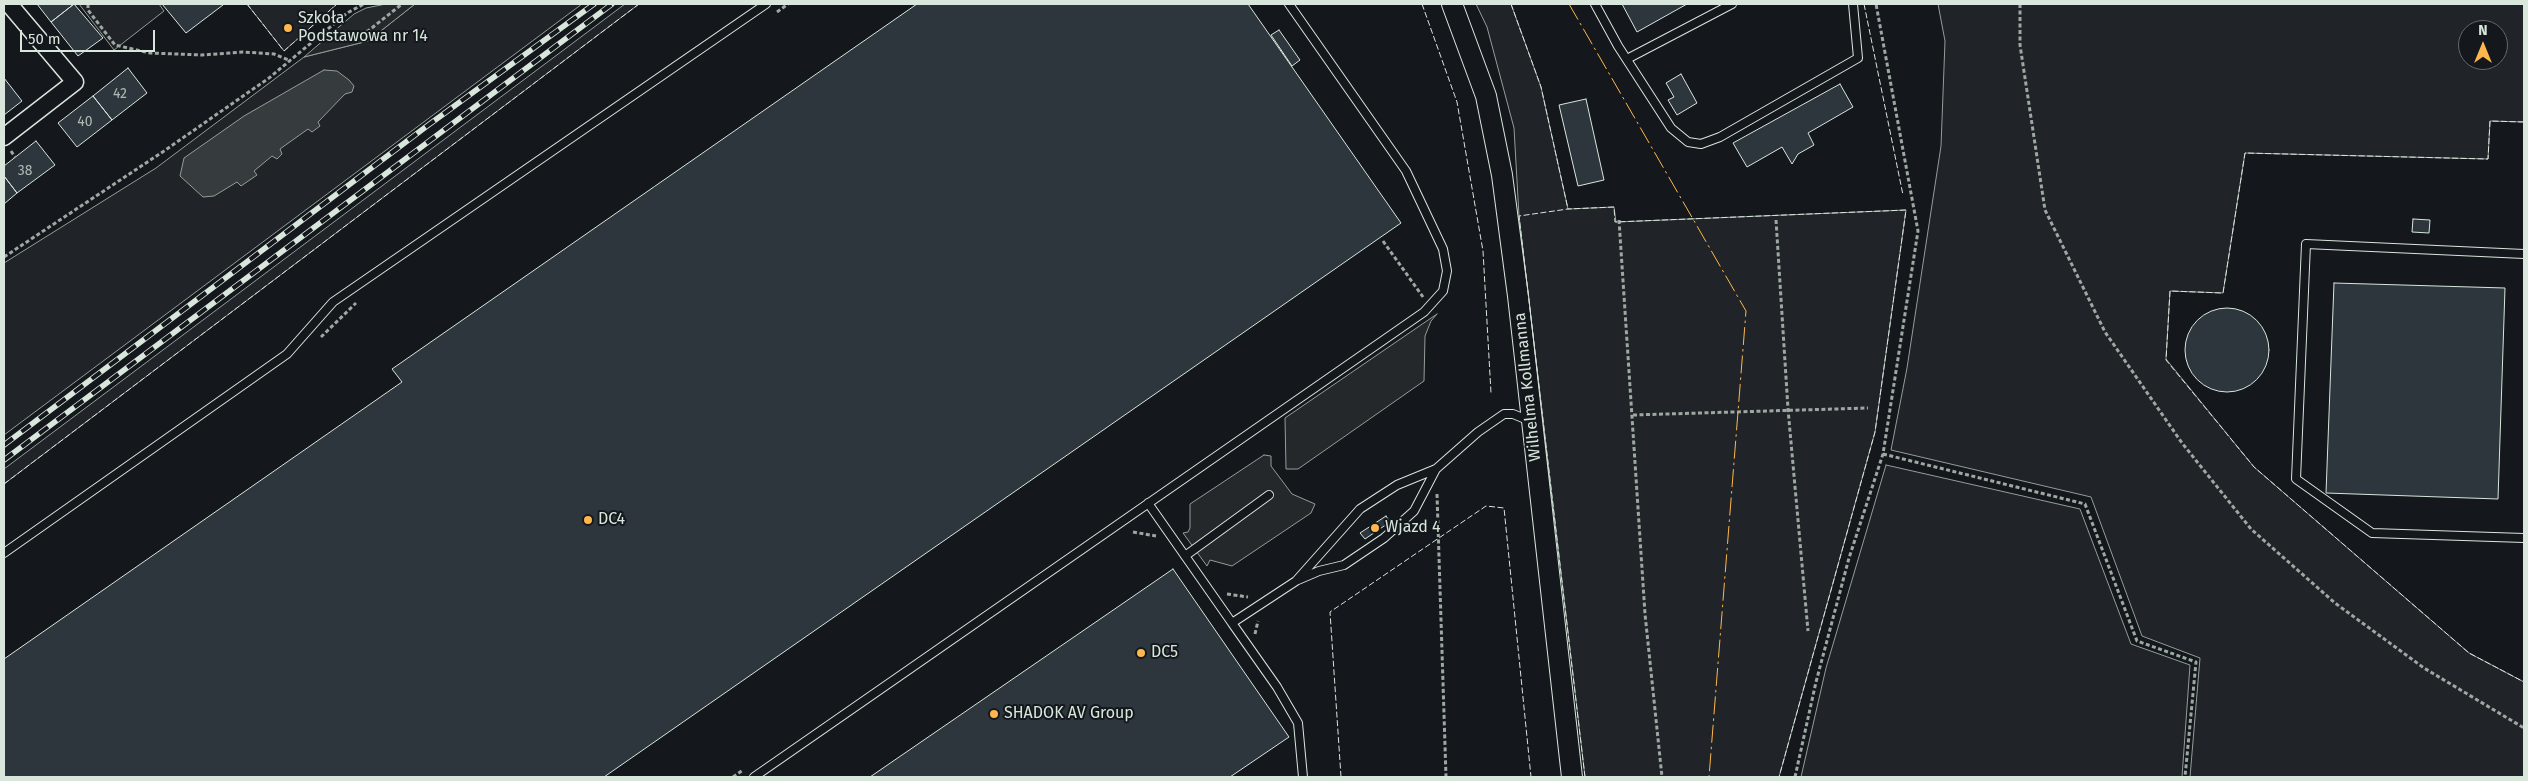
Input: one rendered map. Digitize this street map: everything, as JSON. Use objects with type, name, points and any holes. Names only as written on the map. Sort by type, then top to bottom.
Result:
[{"type":"street","points":[[4,137],[75,82],[9,4]]},
{"type":"street","name":"Wilhelma Kollmanna","points":[[1452,4],[1481,80],[1495,134],[1509,221],[1572,777]]},
{"type":"lane","points":[[4,553],[288,354],[334,302],[766,4]]},
{"type":"lane","points":[[754,777],[1424,312],[1443,291],[1447,271],[1443,249],[1406,171],[1290,4]]},
{"type":"lane","points":[[1596,4],[1627,59],[1671,128],[1688,142],[1701,144],[1720,137],[1858,58],[1853,4]]},
{"type":"lane","points":[[1627,59],[1732,4]]},
{"type":"lane","points":[[2524,254],[2306,244],[2296,479],[2372,533],[2524,538]]},
{"type":"lane","points":[[1296,581],[1360,509],[1397,485],[1436,468],[1478,432],[1504,414],[1513,414],[1532,422]]},
{"type":"lane","points":[[1232,623],[1296,581],[1320,571],[1344,565],[1384,538],[1414,511],[1436,468]]},
{"type":"lane","points":[[1185,556],[1269,495]]},
{"type":"lane","points":[[1148,503],[1277,687],[1298,723],[1303,777]]},
{"type":"path","points":[[88,4],[88,10],[115,45],[150,53],[202,55],[243,52],[274,54],[292,61]]},
{"type":"path","points":[[4,257],[164,151],[292,61],[346,13],[364,4]]},
{"type":"path","points":[[322,35],[340,38],[368,31],[402,4]]},
{"type":"path","points":[[776,12],[788,4]]},
{"type":"path","points":[[1795,777],[1816,682],[1849,558],[1882,454],[1918,231],[1876,4]]},
{"type":"path","points":[[2020,4],[2020,45],[2045,210],[2105,332],[2177,435],[2251,530],[2335,603],[2424,668],[2524,728]]},
{"type":"path","points":[[1619,220],[1634,415],[1645,614],[1662,777]]},
{"type":"path","points":[[1776,220],[1788,409],[1808,631]]},
{"type":"path","points":[[1383,241],[1423,297]]},
{"type":"path","points":[[1415,303],[1430,291]]},
{"type":"path","points":[[315,343],[363,298]]},
{"type":"path","points":[[1634,415],[1868,408]]},
{"type":"path","points":[[1882,454],[2085,504],[2137,641],[2196,662],[2186,777]]},
{"type":"path","points":[[1436,468],[1446,777]]},
{"type":"path","points":[[1224,593],[1241,597],[1253,596]]},
{"type":"path","points":[[733,777],[750,766]]},
{"type":"shaded area","points":[[79,4],[159,4],[164,11],[114,50]]},
{"type":"shaded area","name":"Szkoła Podstawowa nr 14","points":[[247,4],[337,4],[284,51]]},
{"type":"shaded area","points":[[386,4],[415,4],[368,41],[304,57],[354,14],[366,8]]},
{"type":"shaded area","points":[[415,4],[582,4],[4,435],[4,263],[156,168],[304,57],[368,41]]},
{"type":"shaded area","points":[[625,4],[639,4],[4,484],[4,469]]},
{"type":"shaded area","points":[[1476,4],[1511,4],[1541,87],[1568,209],[1614,207],[1616,222],[1906,210],[1875,432],[1779,777],[1585,777],[1519,216],[1514,128],[1487,27]]},
{"type":"shaded area","points":[[1938,4],[2524,4],[2524,122],[2490,121],[2488,159],[2245,153],[2223,293],[2170,291],[2166,359],[2254,467],[2469,653],[2524,682],[2524,777],[2190,777],[2200,658],[2142,636],[2091,497],[1891,450],[1907,368],[1941,146],[1945,41]]},
{"type":"shaded area","points":[[324,70],[337,71],[349,80],[354,86],[352,92],[345,94],[318,122],[320,126],[312,132],[308,129],[280,149],[282,154],[277,159],[272,156],[254,171],[257,175],[241,186],[237,182],[214,196],[203,197],[180,176],[184,158],[244,116]]},
{"type":"shaded area","points":[[1437,314],[1431,321],[1425,336],[1424,381],[1298,469],[1286,469],[1285,418]]},
{"type":"shaded area","points":[[1264,455],[1271,456],[1271,466],[1292,494],[1315,504],[1311,513],[1232,566],[1210,560],[1207,566],[1183,533],[1188,532],[1190,528],[1190,504]]},
{"type":"shaded area","points":[[1886,465],[2080,509],[2131,644],[2190,665],[2182,777],[1801,777],[1826,668]]},
{"type":"building","points":[[37,4],[74,4],[51,22]]},
{"type":"building","points":[[74,4],[103,38],[78,56],[51,22]]},
{"type":"building","points":[[162,4],[222,4],[223,5],[186,33]]},
{"type":"building","name":"DC4","points":[[917,4],[1248,4],[1401,223],[604,777],[4,777],[4,659],[402,382],[392,369]]},
{"type":"building","points":[[1622,4],[1687,4],[1637,32]]},
{"type":"building","points":[[1279,30],[1300,60],[1292,66],[1271,35]]},
{"type":"building","points":[[128,68],[147,93],[112,120],[93,96]]},
{"type":"building","points":[[1681,74],[1697,103],[1677,115],[1668,100],[1674,97],[1666,83]]},
{"type":"building","points":[[4,78],[22,101],[4,115]]},
{"type":"building","points":[[1840,84],[1853,107],[1808,133],[1814,145],[1798,154],[1792,164],[1782,147],[1747,167],[1733,143]]},
{"type":"building","points":[[93,96],[112,120],[77,147],[58,123]]},
{"type":"building","points":[[1586,99],[1604,180],[1578,186],[1559,105]]},
{"type":"building","points":[[36,141],[55,165],[17,193],[4,176],[4,166]]},
{"type":"building","points":[[4,176],[17,193],[4,204]]},
{"type":"building","points":[[2413,219],[2430,220],[2429,233],[2412,232]]},
{"type":"building","points":[[2334,283],[2505,288],[2498,499],[2326,493]]},
{"type":"building","points":[[2227,308],[2243,311],[2257,320],[2266,334],[2269,350],[2266,366],[2257,380],[2243,389],[2227,392],[2211,389],[2197,380],[2188,366],[2185,350],[2188,334],[2197,320],[2211,311]]},
{"type":"building","name":"Wjazd 4","points":[[1386,516],[1390,522],[1365,539],[1360,533]]},
{"type":"building","name":"DC5","points":[[1173,569],[1289,737],[1230,777],[870,777]]},
{"type":"railway","points":[[4,445],[427,126],[594,4]]},
{"type":"railway","points":[[4,460],[612,4]]},
{"type":"fence","points":[[247,4],[284,51],[337,4]]},
{"type":"fence","points":[[4,484],[639,4]]},
{"type":"fence","points":[[1422,4],[1457,102],[1483,251],[1491,393]]},
{"type":"fence","points":[[1511,4],[1541,87],[1568,209]]},
{"type":"fence","points":[[1864,4],[1903,195]]},
{"type":"fence","points":[[2524,122],[2490,121],[2488,159],[2245,153],[2223,293],[2170,291],[2166,360],[2254,467],[2469,653],[2524,682]]},
{"type":"fence","points":[[1585,777],[1519,216],[1568,209],[1614,207],[1615,222],[1906,210],[1875,432],[1779,777]]},
{"type":"fence","points":[[1341,777],[1330,612],[1486,506],[1504,508],[1531,777]]},
{"type":"power","points":[[1569,4],[1746,311],[1709,777]]},
{"type":"place","name":"Szkoła Podstawowa nr 14","points":[[288,28]]},
{"type":"place","name":"DC4","points":[[588,520]]},
{"type":"place","name":"Wjazd 4","points":[[1375,528]]},
{"type":"place","name":"DC5","points":[[1141,653]]},
{"type":"place","name":"SHADOK AV Group","points":[[994,714]]}]
